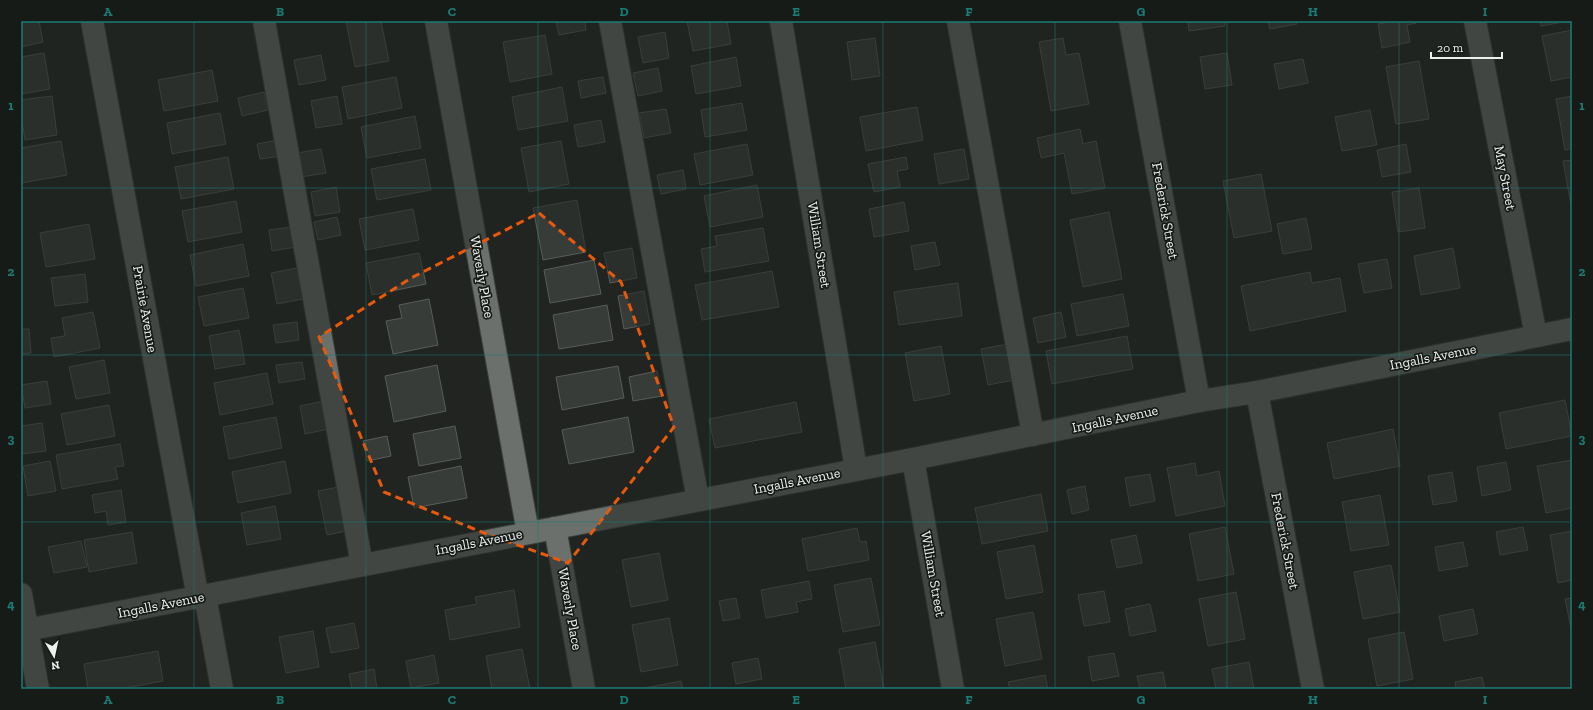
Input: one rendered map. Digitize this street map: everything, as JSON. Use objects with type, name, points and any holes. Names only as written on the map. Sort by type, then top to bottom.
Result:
[{"type":"street","name":"Prairie Avenue","points":[[92,21],[201,597],[222,689]]},
{"type":"street","points":[[264,21],[362,565]]},
{"type":"street","name":"Waverly Place","points":[[436,21],[528,533]]},
{"type":"street","points":[[610,21],[698,500]]},
{"type":"street","name":"William Street","points":[[781,21],[856,469]]},
{"type":"street","points":[[958,21],[1034,435]]},
{"type":"street","name":"Frederick Street","points":[[1130,21],[1199,401]]},
{"type":"street","name":"May Street","points":[[1475,21],[1536,336]]},
{"type":"street","name":"Ingalls Avenue","points":[[24,630],[201,597],[913,459],[1199,401],[1257,392],[1572,330]]},
{"type":"street","name":"Frederick Street","points":[[1257,392],[1313,689]]},
{"type":"street","name":"William Street","points":[[913,459],[954,689]]},
{"type":"street","name":"Waverly Place","points":[[555,528],[584,689]]},
{"type":"street","points":[[21,594],[24,630],[38,689]]},
{"type":"highlighted area","points":[[539,213],[621,282],[674,427],[568,563],[484,533],[384,492],[319,337],[411,278]]},
{"type":"building","points":[[21,21],[39,21],[43,42],[21,47]]},
{"type":"building","points":[[346,21],[381,21],[389,61],[355,67]]},
{"type":"building","points":[[556,21],[585,21],[586,30],[559,35]]},
{"type":"building","points":[[687,21],[727,21],[731,44],[693,51]]},
{"type":"building","points":[[1188,21],[1224,21],[1225,26],[1189,31]]},
{"type":"building","points":[[1268,21],[1296,21],[1297,24],[1270,29]]},
{"type":"building","points":[[1384,21],[1416,21],[1416,23],[1407,25],[1410,42],[1382,48],[1378,24],[1385,23]]},
{"type":"building","points":[[1540,21],[1568,21],[1541,26]]},
{"type":"building","points":[[1572,30],[1572,77],[1551,81],[1542,36]]},
{"type":"building","points":[[665,32],[669,58],[643,63],[638,37]]},
{"type":"building","points":[[545,35],[552,74],[510,82],[503,42]]},
{"type":"building","points":[[875,38],[880,76],[852,80],[847,42]]},
{"type":"building","points":[[1063,38],[1066,55],[1079,53],[1089,104],[1051,111],[1039,42]]},
{"type":"building","points":[[44,53],[50,89],[21,94],[21,57]]},
{"type":"building","points":[[1227,53],[1232,85],[1205,89],[1200,57]]},
{"type":"building","points":[[321,55],[326,80],[299,85],[294,60]]},
{"type":"building","points":[[736,57],[741,86],[696,94],[691,66]]},
{"type":"building","points":[[1303,59],[1308,83],[1279,89],[1274,64]]},
{"type":"building","points":[[1419,61],[1429,119],[1396,124],[1386,67]]},
{"type":"building","points":[[658,68],[662,91],[638,96],[633,73]]},
{"type":"building","points":[[212,70],[218,101],[164,111],[158,80]]},
{"type":"building","points":[[396,77],[402,108],[348,119],[342,87]]},
{"type":"building","points":[[603,77],[606,93],[581,98],[578,81]]},
{"type":"building","points":[[562,87],[568,121],[518,130],[512,97]]},
{"type":"building","points":[[264,92],[268,110],[242,116],[238,98]]},
{"type":"building","points":[[52,96],[57,135],[25,140],[23,127],[21,128],[21,100]]},
{"type":"building","points":[[337,96],[342,124],[316,128],[311,101]]},
{"type":"building","points":[[1572,96],[1572,148],[1565,150],[1556,99]]},
{"type":"building","points":[[742,103],[747,130],[705,137],[701,110]]},
{"type":"building","points":[[917,107],[923,140],[866,151],[860,117]]},
{"type":"building","points":[[666,109],[671,133],[644,138],[639,113]]},
{"type":"building","points":[[1370,110],[1377,145],[1342,151],[1335,117]]},
{"type":"building","points":[[220,113],[226,144],[172,154],[167,123]]},
{"type":"building","points":[[415,116],[421,148],[367,158],[361,127]]},
{"type":"building","points":[[601,120],[605,142],[578,147],[574,125]]},
{"type":"building","points":[[1080,129],[1083,144],[1096,141],[1105,188],[1072,194],[1064,153],[1041,158],[1037,138]]},
{"type":"building","points":[[278,140],[281,156],[260,159],[257,144]]},
{"type":"building","points":[[61,141],[67,175],[21,183],[21,148]]},
{"type":"building","points":[[561,141],[569,184],[529,192],[521,148]]},
{"type":"building","points":[[747,144],[753,175],[700,185],[694,154]]},
{"type":"building","points":[[1406,144],[1411,172],[1382,177],[1377,150]]},
{"type":"building","points":[[321,149],[326,173],[301,177],[297,153]]},
{"type":"building","points":[[964,149],[969,179],[939,184],[934,154]]},
{"type":"building","points":[[228,157],[234,189],[181,199],[175,167]]},
{"type":"building","points":[[906,157],[908,169],[897,171],[900,187],[874,192],[868,164]]},
{"type":"building","points":[[425,159],[431,190],[377,200],[371,169]]},
{"type":"building","points":[[1572,160],[1572,210],[1563,161]]},
{"type":"building","points":[[683,170],[686,189],[661,194],[657,175]]},
{"type":"building","points":[[1261,174],[1272,231],[1234,238],[1223,181]]},
{"type":"building","points":[[757,185],[763,217],[710,227],[704,196]]},
{"type":"building","points":[[336,187],[340,212],[315,216],[311,192]]},
{"type":"building","points":[[1419,188],[1425,228],[1398,232],[1392,192]]},
{"type":"building","points":[[577,200],[586,252],[543,260],[533,208]]},
{"type":"building","points":[[236,201],[242,232],[188,242],[182,211]]},
{"type":"building","points":[[904,202],[909,231],[874,237],[869,209]]},
{"type":"building","points":[[413,209],[419,240],[365,250],[359,219]]},
{"type":"building","points":[[1109,212],[1122,279],[1083,287],[1070,220]]},
{"type":"building","points":[[337,217],[341,235],[318,240],[314,222]]},
{"type":"building","points":[[1306,218],[1312,249],[1283,254],[1277,224]]},
{"type":"building","points":[[89,224],[95,259],[46,267],[40,233]]},
{"type":"building","points":[[292,227],[296,247],[272,251],[269,230]]},
{"type":"building","points":[[763,228],[769,261],[705,272],[701,249],[717,246],[715,236]]},
{"type":"building","points":[[935,242],[940,265],[915,270],[911,246]]},
{"type":"building","points":[[243,244],[249,276],[196,286],[190,255]]},
{"type":"building","points":[[632,248],[637,278],[610,283],[604,253]]},
{"type":"building","points":[[1453,248],[1460,288],[1421,295],[1414,256]]},
{"type":"building","points":[[419,253],[426,284],[372,295],[366,263]]},
{"type":"building","points":[[1387,259],[1392,288],[1364,293],[1358,264]]},
{"type":"building","points":[[594,260],[601,294],[550,303],[544,270]]},
{"type":"building","points":[[297,268],[303,299],[277,304],[271,273]]},
{"type":"building","points":[[772,271],[779,307],[702,320],[695,285]]},
{"type":"building","points":[[1310,272],[1312,283],[1340,278],[1346,311],[1250,331],[1241,286]]},
{"type":"building","points":[[85,274],[88,302],[55,306],[51,278]]},
{"type":"building","points":[[958,283],[962,316],[899,325],[894,292]]},
{"type":"building","points":[[243,288],[249,318],[204,326],[198,297]]},
{"type":"building","points":[[644,291],[650,324],[624,329],[618,296]]},
{"type":"building","points":[[1123,294],[1129,326],[1077,336],[1071,304]]},
{"type":"building","points":[[429,299],[438,345],[393,354],[386,321],[402,318],[399,305]]},
{"type":"building","points":[[607,305],[613,340],[559,349],[553,315]]},
{"type":"building","points":[[93,312],[100,348],[54,357],[51,338],[65,336],[62,318]]},
{"type":"building","points":[[1061,312],[1066,337],[1038,343],[1033,318]]},
{"type":"building","points":[[297,322],[299,340],[276,343],[273,325]]},
{"type":"building","points":[[21,329],[29,329],[31,353],[21,354]]},
{"type":"building","points":[[239,330],[245,364],[215,369],[209,336]]},
{"type":"building","points":[[1127,336],[1133,369],[1052,384],[1046,351]]},
{"type":"building","points":[[1008,344],[1014,380],[988,385],[981,349]]},
{"type":"building","points":[[941,346],[950,394],[914,401],[905,353]]},
{"type":"building","points":[[104,360],[110,393],[76,399],[69,367]]},
{"type":"building","points":[[302,362],[305,379],[279,383],[276,365]]},
{"type":"building","points":[[437,365],[446,411],[394,422],[385,376]]},
{"type":"building","points":[[618,366],[624,398],[562,410],[556,377]]},
{"type":"building","points":[[657,371],[662,396],[633,401],[629,377]]},
{"type":"building","points":[[267,373],[273,404],[220,415],[214,383]]},
{"type":"building","points":[[47,381],[51,404],[25,408],[21,385]]},
{"type":"building","points":[[1565,400],[1572,436],[1506,449],[1499,413]]},
{"type":"building","points":[[324,401],[329,429],[305,434],[300,406]]},
{"type":"building","points":[[796,402],[802,432],[715,448],[709,419]]},
{"type":"building","points":[[109,405],[115,436],[67,445],[61,414]]},
{"type":"building","points":[[276,417],[282,448],[229,459],[223,427]]},
{"type":"building","points":[[628,417],[634,452],[569,464],[562,430]]},
{"type":"building","points":[[42,423],[46,451],[21,454],[21,426]]},
{"type":"building","points":[[455,426],[461,458],[419,466],[413,434]]},
{"type":"building","points":[[1393,429],[1400,466],[1334,479],[1327,443]]},
{"type":"building","points":[[387,436],[391,456],[367,461],[363,441]]},
{"type":"building","points":[[120,444],[124,466],[115,467],[118,479],[62,489],[56,455]]},
{"type":"building","points":[[1572,460],[1572,508],[1546,513],[1537,466]]},
{"type":"building","points":[[50,461],[56,491],[28,496],[23,466]]},
{"type":"building","points":[[285,461],[291,493],[238,503],[232,472]]},
{"type":"building","points":[[1506,462],[1511,490],[1482,496],[1477,467]]},
{"type":"building","points":[[1195,463],[1197,476],[1219,471],[1225,506],[1176,516],[1167,468]]},
{"type":"building","points":[[461,466],[467,498],[414,508],[408,477]]},
{"type":"building","points":[[1452,472],[1457,501],[1433,505],[1428,476]]},
{"type":"building","points":[[1150,474],[1155,501],[1130,506],[1125,478]]},
{"type":"building","points":[[344,486],[352,530],[327,535],[318,491]]},
{"type":"building","points":[[1085,486],[1089,510],[1072,514],[1067,490]]},
{"type":"building","points":[[121,490],[126,522],[108,525],[106,511],[95,513],[92,495]]},
{"type":"building","points":[[1041,494],[1048,531],[982,544],[975,508]]},
{"type":"building","points":[[1380,495],[1389,545],[1351,551],[1342,502]]},
{"type":"building","points":[[275,506],[281,539],[247,545],[241,513]]},
{"type":"building","points":[[1225,527],[1234,574],[1198,581],[1189,534]]},
{"type":"building","points":[[1523,527],[1528,550],[1500,555],[1496,532]]},
{"type":"building","points":[[857,528],[860,542],[866,541],[869,560],[808,571],[802,539]]},
{"type":"building","points":[[1572,531],[1572,580],[1558,583],[1550,535]]},
{"type":"building","points":[[132,532],[137,563],[89,572],[84,540]]},
{"type":"building","points":[[1136,535],[1142,563],[1117,568],[1111,540]]},
{"type":"building","points":[[81,541],[87,567],[54,573],[48,547]]},
{"type":"building","points":[[1463,542],[1468,566],[1439,571],[1435,547]]},
{"type":"building","points":[[1034,545],[1043,592],[1006,599],[997,552]]},
{"type":"building","points":[[659,553],[668,600],[631,607],[622,560]]},
{"type":"building","points":[[1391,565],[1400,612],[1363,619],[1354,572]]},
{"type":"building","points":[[871,578],[880,625],[843,632],[834,585]]},
{"type":"building","points":[[809,581],[812,599],[796,602],[798,612],[766,618],[761,590]]},
{"type":"building","points":[[514,590],[520,627],[450,640],[445,610],[477,604],[475,597]]},
{"type":"building","points":[[1104,591],[1110,622],[1084,626],[1078,595]]},
{"type":"building","points":[[1236,592],[1245,639],[1208,646],[1199,599]]},
{"type":"building","points":[[736,598],[740,618],[723,621],[719,601]]},
{"type":"building","points":[[1572,598],[1572,633],[1565,599]]},
{"type":"building","points":[[1150,604],[1156,631],[1130,636],[1125,609]]},
{"type":"building","points":[[1473,609],[1478,634],[1444,641],[1439,616]]},
{"type":"building","points":[[1033,612],[1042,659],[1005,666],[996,619]]},
{"type":"building","points":[[669,618],[678,665],[641,672],[632,625]]},
{"type":"building","points":[[354,623],[359,648],[331,653],[326,628]]},
{"type":"building","points":[[313,631],[319,667],[286,673],[279,637]]},
{"type":"building","points":[[1404,632],[1413,679],[1377,686],[1368,639]]},
{"type":"building","points":[[875,642],[884,689],[846,689],[839,649]]},
{"type":"building","points":[[522,649],[530,689],[492,689],[486,656]]},
{"type":"building","points":[[158,651],[163,681],[120,689],[88,689],[84,664]]},
{"type":"building","points":[[1114,653],[1119,676],[1092,681],[1088,657]]},
{"type":"building","points":[[434,655],[439,683],[411,688],[406,661]]},
{"type":"building","points":[[758,658],[762,679],[736,684],[732,663]]},
{"type":"building","points":[[1249,662],[1254,689],[1216,689],[1212,669]]},
{"type":"building","points":[[374,669],[377,689],[352,689],[349,674]]},
{"type":"building","points":[[1163,672],[1166,689],[1140,689],[1137,676]]},
{"type":"building","points":[[1045,675],[1048,689],[1010,689],[1008,682]]},
{"type":"building","points":[[1482,677],[1485,689],[1456,689],[1455,682]]},
{"type":"building","points":[[681,681],[683,689],[645,689],[645,688]]}]
